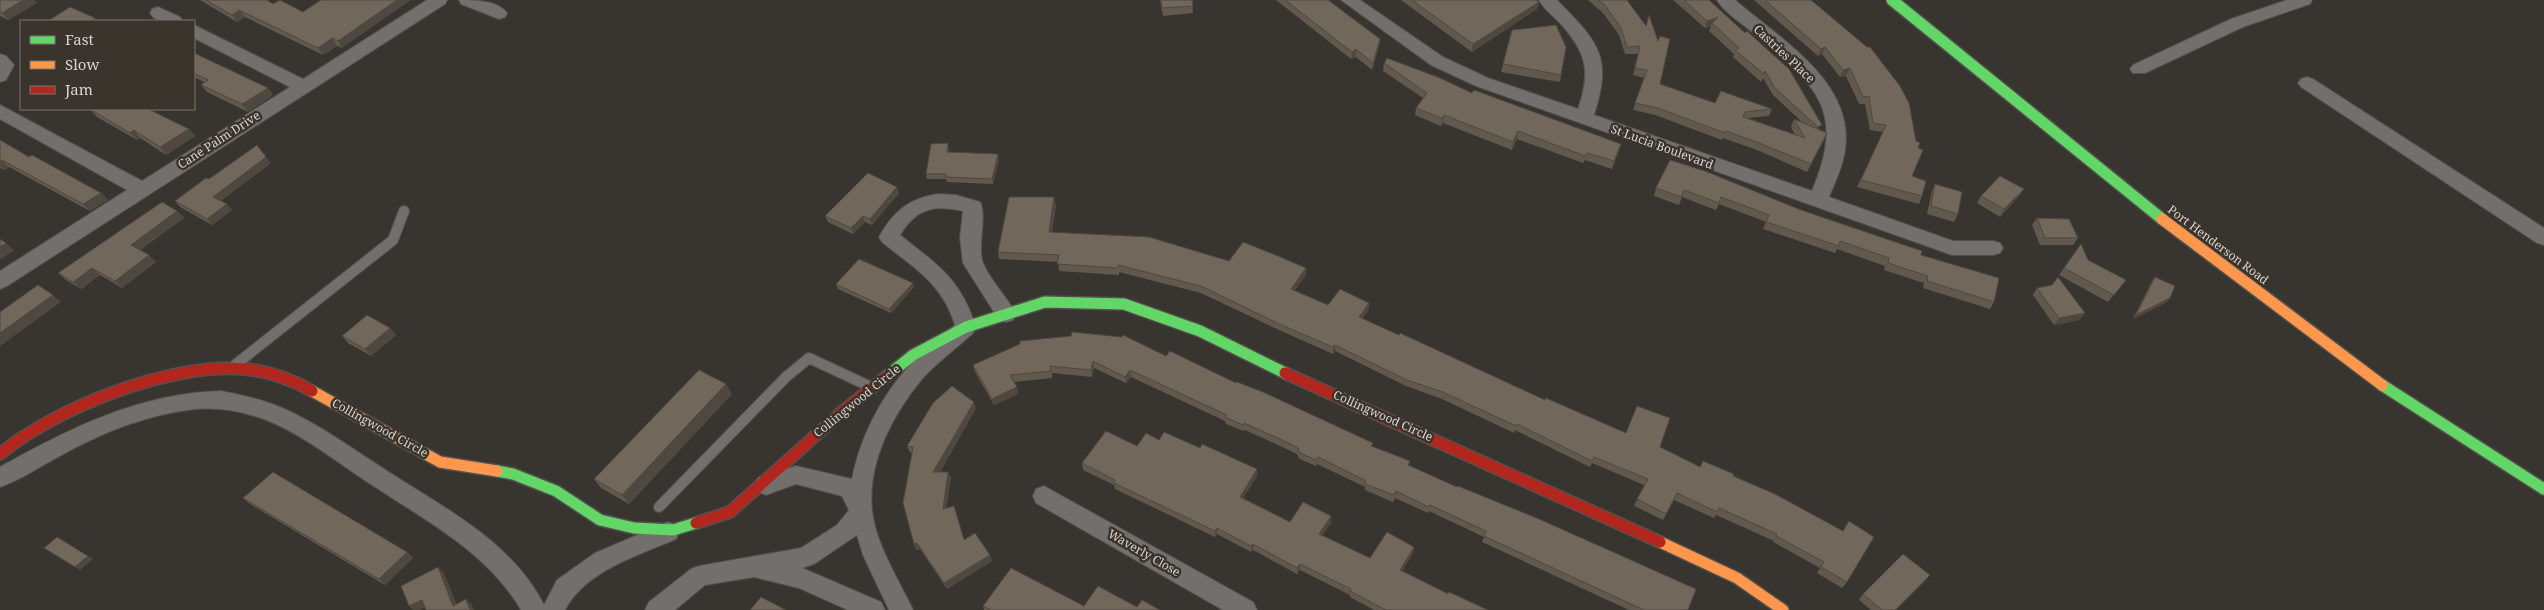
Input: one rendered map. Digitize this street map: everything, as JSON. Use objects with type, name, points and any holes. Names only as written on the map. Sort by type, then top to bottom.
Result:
[{"type":"street","name":"Cane Palm Drive","points":[[0,281],[439,0]]},
{"type":"street","points":[[468,0],[499,13]]},
{"type":"street","name":"St Lucia Boulevard","points":[[1349,0],[1438,61],[1482,82],[1952,248],[1993,248]]},
{"type":"street","points":[[1546,0],[1582,37],[1592,59],[1595,77],[1584,118]]},
{"type":"street","name":"Castries Place","points":[[1725,0],[1822,89],[1834,111],[1837,131],[1836,151],[1818,201]]},
{"type":"street","name":"Port Henderson Road","points":[[1892,0],[2176,231],[2387,389],[2544,489]]},
{"type":"street","points":[[2139,69],[2237,23],[2304,0]]},
{"type":"street","points":[[158,13],[172,20]]},
{"type":"street","points":[[195,32],[302,86]]},
{"type":"street","points":[[0,60],[5,65],[5,70],[0,76]]},
{"type":"street","points":[[2306,83],[2544,238]]},
{"type":"street","points":[[0,111],[142,190]]},
{"type":"street","points":[[966,327],[953,292],[935,271],[889,237],[906,214],[928,202],[956,201],[973,207],[970,238],[973,263],[1006,314]]},
{"type":"street","name":"Collingwood Circle","points":[[0,454],[63,415],[98,400],[186,374],[230,368],[267,372],[294,380],[440,462],[513,474],[556,491],[600,520],[634,528],[673,530],[730,512],[872,388],[913,355],[966,327],[1045,302],[1124,304],[1200,331],[1289,374],[1509,472],[1737,578],[1783,610]]},
{"type":"street","name":"Collingwood Circle","points":[[861,512],[862,483],[867,456],[886,412],[916,372],[966,327]]},
{"type":"street","points":[[0,478],[80,433],[141,412],[193,401],[228,402],[251,406],[277,416],[315,437],[418,503],[478,545],[517,582],[534,610]]},
{"type":"street","name":"Collingwood Circle","points":[[757,488],[796,475],[819,479],[850,488],[861,512]]},
{"type":"street","name":"Waverly Close","points":[[1044,496],[1245,610]]},
{"type":"street","points":[[657,610],[699,576],[753,568],[806,557],[845,532],[861,512]]},
{"type":"street","points":[[861,512],[874,555],[901,610]]},
{"type":"street","points":[[553,610],[565,587],[595,565],[673,530]]},
{"type":"street","points":[[753,568],[802,578],[873,610]]},
{"type":"lane","points":[[230,368],[393,240],[404,211]]},
{"type":"lane","points":[[659,507],[786,377],[809,358],[872,388]]},
{"type":"building","points":[[0,0],[23,0],[2,13],[0,12]]},
{"type":"building","points":[[206,0],[267,0],[273,4],[280,0],[303,12],[321,0],[397,0],[338,41],[332,38],[318,48],[239,10],[232,15]]},
{"type":"building","points":[[1161,0],[1192,0],[1193,6],[1162,8]]},
{"type":"building","points":[[1285,0],[1328,0],[1380,39],[1373,63],[1356,49],[1352,52]]},
{"type":"building","points":[[1412,0],[1536,0],[1539,2],[1473,44]]},
{"type":"building","points":[[1598,0],[1627,0],[1646,26],[1649,15],[1658,41],[1660,36],[1670,39],[1660,84],[1715,103],[1721,91],[1772,109],[1745,112],[1743,117],[1805,138],[1794,119],[1827,133],[1811,164],[1726,131],[1725,133],[1658,108],[1635,103],[1647,70],[1635,68],[1640,46],[1627,47],[1621,28],[1605,5]]},
{"type":"building","points":[[1684,0],[1709,0],[1789,69],[1822,125],[1818,127],[1775,88],[1765,71],[1764,74],[1735,50],[1739,48],[1712,23],[1718,17],[1707,21]]},
{"type":"building","points":[[1765,0],[1811,0],[1867,47],[1870,47],[1900,86],[1909,103],[1916,141],[1920,143],[1918,148],[1923,150],[1912,176],[1926,181],[1922,196],[1861,180],[1886,125],[1873,123],[1869,96],[1863,97],[1850,68],[1843,70],[1825,47],[1821,49]]},
{"type":"building","points":[[70,7],[95,18],[92,20],[50,20]]},
{"type":"building","points":[[1556,25],[1566,47],[1561,75],[1503,64],[1512,30]]},
{"type":"building","points":[[195,53],[268,88],[242,104],[201,85],[208,80],[195,74]]},
{"type":"building","points":[[1387,58],[1440,78],[1472,93],[1474,90],[1621,144],[1614,161],[1587,153],[1585,156],[1518,131],[1513,142],[1444,115],[1442,118],[1416,108],[1427,93],[1384,63]]},
{"type":"building","points":[[92,110],[150,110],[189,129],[160,147],[134,130],[130,133]]},
{"type":"building","points":[[0,140],[29,157],[32,155],[101,193],[83,204],[2,160],[0,161]]},
{"type":"building","points":[[948,143],[947,152],[998,154],[992,179],[946,177],[946,174],[926,174],[931,144]]},
{"type":"building","points":[[257,145],[266,157],[213,197],[227,204],[207,219],[175,201],[206,178],[209,179]]},
{"type":"building","points":[[1670,160],[1705,171],[1801,210],[1922,251],[1921,255],[1999,278],[1994,302],[1927,281],[1928,276],[1888,263],[1889,258],[1840,241],[1839,246],[1766,222],[1769,215],[1721,197],[1719,203],[1684,190],[1681,197],[1656,188]]},
{"type":"building","points":[[868,173],[897,187],[870,219],[863,216],[851,228],[825,216]]},
{"type":"building","points":[[2000,176],[2024,189],[2004,209],[1981,196]]},
{"type":"building","points":[[1935,184],[1962,192],[1958,214],[1931,206]]},
{"type":"building","points":[[1009,197],[1054,197],[1049,232],[1149,237],[1229,261],[1243,242],[1306,268],[1291,289],[1328,305],[1340,289],[1369,303],[1359,317],[1399,335],[1400,333],[1545,400],[1546,398],[1626,433],[1637,406],[1670,418],[1660,447],[1700,467],[1703,461],[1734,474],[1733,476],[1775,494],[1843,531],[1849,521],[1874,537],[1847,582],[1821,567],[1824,562],[1776,536],[1777,534],[1719,508],[1717,512],[1677,493],[1666,514],[1637,499],[1648,479],[1594,457],[1592,461],[1517,424],[1516,426],[1443,392],[1407,380],[1335,345],[1333,347],[1279,324],[1201,286],[1118,265],[1118,268],[1057,264],[1059,255],[998,252]]},
{"type":"building","points":[[162,202],[177,211],[131,245],[149,255],[115,281],[92,268],[73,282],[58,273]]},
{"type":"building","points":[[2037,218],[2069,219],[2078,238],[2045,238]]},
{"type":"building","points":[[0,239],[6,243],[0,247]]},
{"type":"building","points":[[2081,244],[2088,260],[2126,280],[2114,295],[2064,268]]},
{"type":"building","points":[[859,259],[913,283],[889,309],[836,284]]},
{"type":"building","points":[[2058,277],[2085,313],[2059,318],[2037,288],[2052,285]]},
{"type":"building","points":[[2155,277],[2175,286],[2170,298],[2136,315]]},
{"type":"building","points":[[38,285],[53,295],[0,333],[0,312]]},
{"type":"building","points":[[367,315],[390,328],[365,349],[342,336]]},
{"type":"building","points":[[1072,332],[1122,337],[1123,335],[1166,356],[1170,351],[1236,383],[1263,392],[1373,443],[1371,446],[1410,461],[1408,465],[1457,487],[1539,519],[1696,589],[1688,610],[1644,610],[1484,536],[1486,531],[1396,491],[1394,495],[1365,484],[1366,481],[1318,457],[1316,460],[1298,452],[1299,449],[1291,444],[1244,423],[1243,425],[1225,417],[1227,415],[1130,370],[1125,377],[1093,361],[1091,370],[1050,366],[1051,371],[1010,375],[1017,387],[992,399],[973,365],[1020,344],[1020,341],[1071,336]]},
{"type":"building","points":[[699,370],[726,384],[622,495],[594,479]]},
{"type":"building","points":[[952,386],[974,402],[933,472],[948,472],[943,509],[954,506],[964,540],[975,533],[990,555],[944,583],[917,543],[914,544],[903,503],[913,447],[907,446],[933,403]]},
{"type":"building","points":[[1106,431],[1137,446],[1146,433],[1159,440],[1164,432],[1200,448],[1202,444],[1257,469],[1240,497],[1290,522],[1303,502],[1331,516],[1319,534],[1370,558],[1387,532],[1414,547],[1400,570],[1448,594],[1449,592],[1488,610],[1386,610],[1350,591],[1351,589],[1300,564],[1297,568],[1253,544],[1251,546],[1217,528],[1215,531],[1114,483],[1115,480],[1082,463]]},
{"type":"building","points":[[273,472],[407,552],[379,579],[243,498]]},
{"type":"building","points":[[57,537],[88,556],[75,567],[44,548]]},
{"type":"building","points":[[1903,554],[1930,575],[1895,610],[1882,610],[1863,594]]},
{"type":"building","points":[[438,567],[453,606],[466,599],[470,610],[426,610],[422,600],[409,606],[401,586]]},
{"type":"building","points":[[1011,568],[1084,606],[1098,586],[1137,607],[1142,600],[1160,610],[991,610],[983,606]]},
{"type":"building","points":[[761,597],[786,610],[750,610]]},
{"type":"traffic: fast","points":[[1892,0],[2162,219]]},
{"type":"traffic: fast","points":[[887,376],[913,355],[966,327],[1045,302],[1124,304],[1200,331],[1285,373]]},
{"type":"traffic: fast","points":[[2382,385],[2544,489]]},
{"type":"traffic: fast","points":[[497,471],[513,474],[556,491],[600,520],[634,528],[673,530],[696,523]]},
{"type":"traffic: slow","points":[[2162,219],[2382,385]]},
{"type":"traffic: slow","points":[[312,391],[440,462],[497,471]]},
{"type":"traffic: slow","points":[[1660,542],[1737,578],[1783,610]]},
{"type":"traffic: jam","points":[[0,454],[57,418],[105,396],[130,386],[181,373],[206,369],[243,368],[284,378],[312,391]]},
{"type":"traffic: jam","points":[[1285,373],[1660,542]]},
{"type":"traffic: jam","points":[[696,523],[730,512],[843,411],[887,376]]}]
